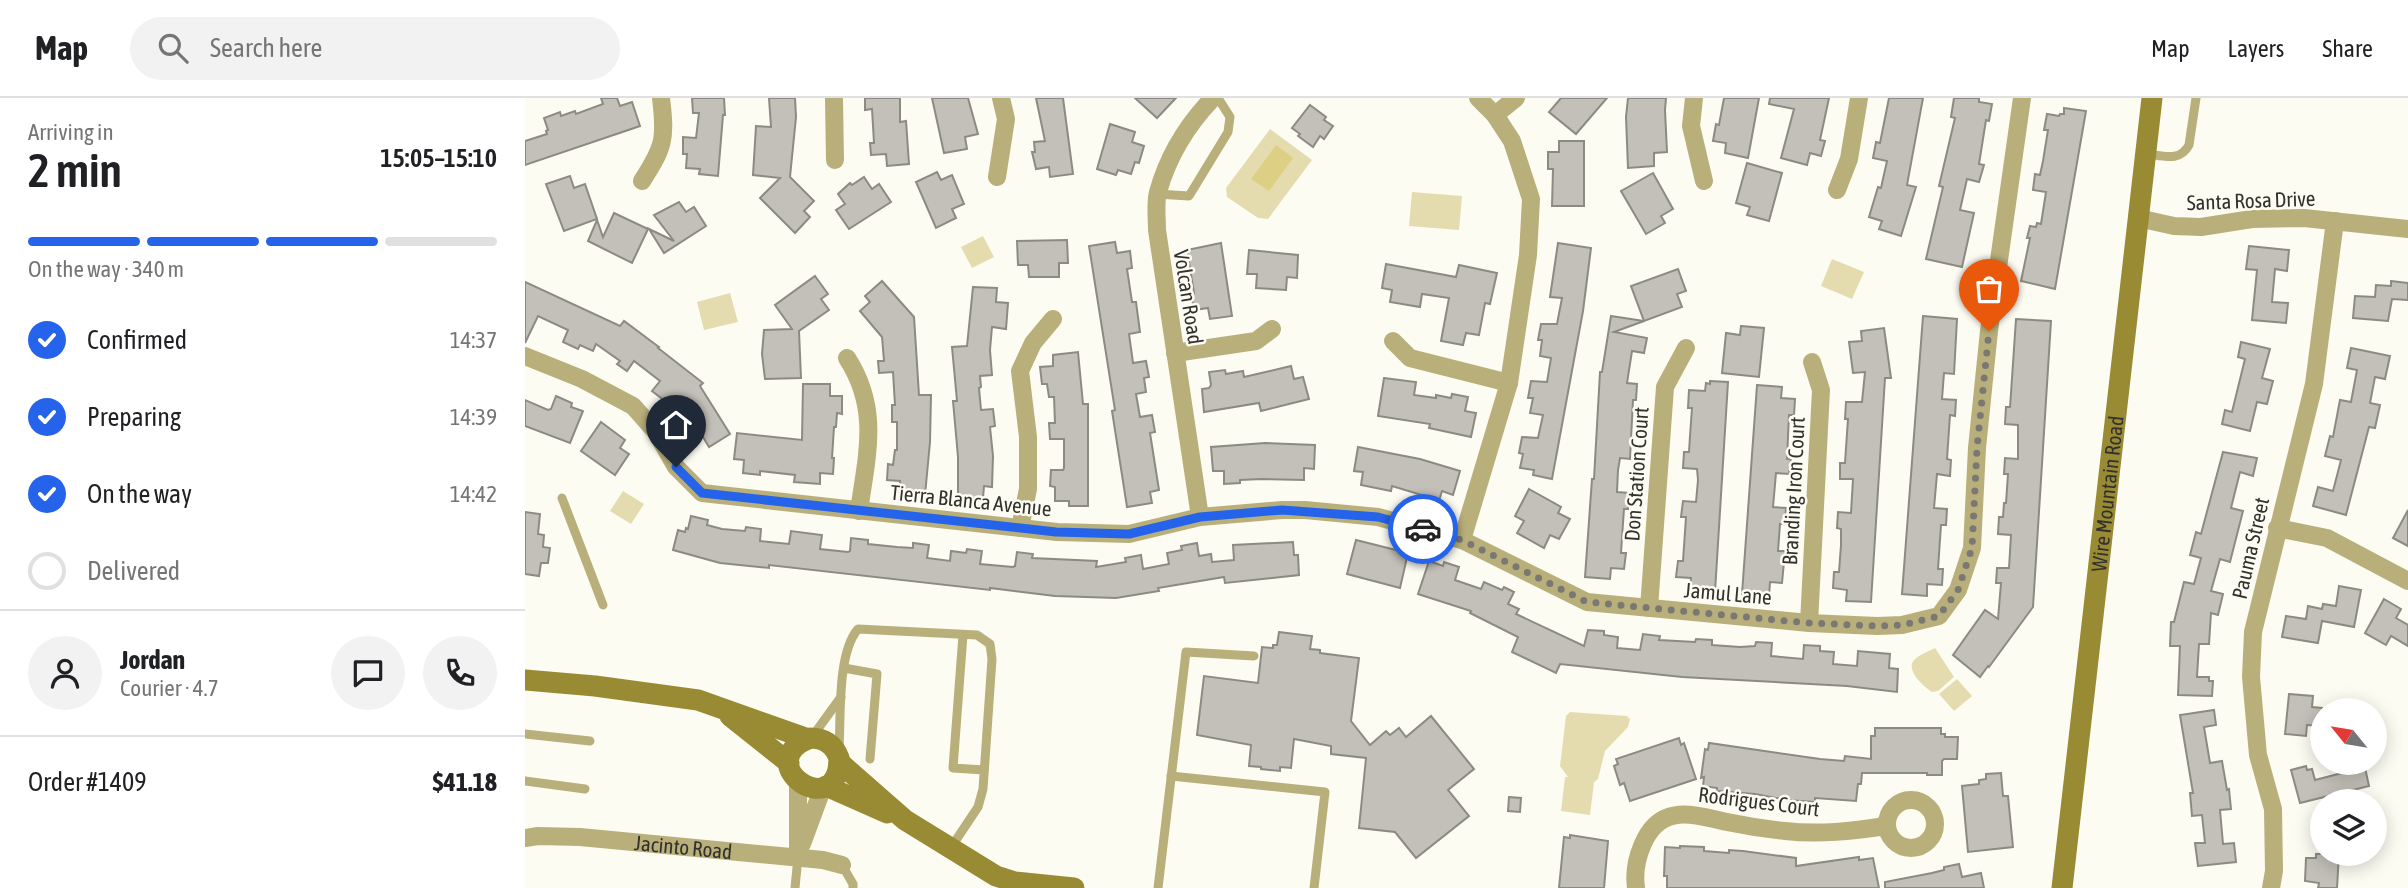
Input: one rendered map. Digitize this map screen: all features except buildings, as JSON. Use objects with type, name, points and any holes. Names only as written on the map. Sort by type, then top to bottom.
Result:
[{"type":"street","points":[[642,181],[660,153],[664,125],[661,98]]},
{"type":"street","points":[[834,98],[835,160]]},
{"type":"street","points":[[997,177],[1006,119],[1001,98]]},
{"type":"street","name":"Volcan Road","points":[[1200,517],[1157,230],[1157,194],[1175,148],[1193,119],[1215,98]]},
{"type":"street","points":[[1462,540],[1509,383],[1528,255],[1531,200],[1512,141],[1495,115],[1478,98]]},
{"type":"street","points":[[1495,115],[1516,98]]},
{"type":"street","points":[[1695,98],[1691,126],[1704,181]]},
{"type":"street","points":[[1837,190],[1849,159],[1859,98]]},
{"type":"street","name":"Jamul Lane","points":[[1462,540],[1587,602],[1809,623],[1902,625],[1939,616],[1958,590],[1972,548],[1977,448],[1989,331],[2022,98]]},
{"type":"street","name":"Wire Mountain Road","points":[[2062,888],[2152,98]]},
{"type":"street","name":"Santa Rosa Drive","points":[[2139,218],[2174,226],[2201,227],[2252,219],[2304,218],[2408,229]]},
{"type":"street","name":"Pauma Street","points":[[2271,888],[2274,871],[2273,809],[2258,755],[2251,677],[2253,632],[2314,384],[2335,221]]},
{"type":"street","points":[[1020,528],[1028,489],[1028,437],[1020,371],[1033,343],[1053,319]]},
{"type":"street","points":[[1175,354],[1256,341],[1272,329]]},
{"type":"street","points":[[1393,341],[1410,358],[1509,383]]},
{"type":"street","name":"Don Station Court","points":[[1649,608],[1665,387],[1686,348]]},
{"type":"street","name":"Tierra Blanca Avenue","points":[[525,355],[582,379],[633,406],[656,432],[676,467],[702,493],[1056,532],[1129,534],[1200,517],[1282,510],[1341,513],[1378,517],[1462,540]]},
{"type":"street","points":[[847,358],[860,378],[867,399],[869,418],[859,511]]},
{"type":"street","name":"Branding Iron Court","points":[[1809,623],[1821,390],[1812,362]]},
{"type":"street","points":[[2277,528],[2327,538],[2408,581]]},
{"type":"street","points":[[525,680],[698,700],[809,739],[824,740],[831,744],[839,760],[905,820],[949,850],[1014,885],[1074,888]]},
{"type":"street","points":[[723,710],[789,763]]},
{"type":"street","points":[[809,739],[795,747],[789,763],[790,771],[798,782],[809,788],[824,786],[905,820]]},
{"type":"street","points":[[798,857],[824,786],[837,774],[839,760]]},
{"type":"street","points":[[798,782],[798,857]]},
{"type":"street","name":"Rodrigues Court","points":[[1636,888],[1637,860],[1646,836],[1657,821],[1679,814],[1701,815],[1786,831],[1837,833],[1887,826]]},
{"type":"street","name":"Jacinto Road","points":[[525,838],[580,837],[798,857],[842,865]]},
{"type":"lane","points":[[1157,194],[1189,196],[1228,132],[1230,117],[1215,98]]},
{"type":"lane","points":[[2146,154],[2172,157],[2186,152],[2196,98]]},
{"type":"lane","points":[[562,498],[603,605]]},
{"type":"lane","points":[[839,760],[844,668],[851,637],[858,629],[977,635],[990,644],[992,659],[984,770],[978,807],[949,850]]},
{"type":"lane","points":[[963,635],[953,768],[984,770]]},
{"type":"lane","points":[[1158,888],[1186,652],[1254,656]]},
{"type":"lane","points":[[844,668],[877,674],[870,760]]},
{"type":"lane","points":[[809,739],[842,696]]},
{"type":"lane","points":[[525,734],[590,741]]},
{"type":"lane","points":[[1171,776],[1325,792],[1314,888]]},
{"type":"lane","points":[[525,781],[585,789]]},
{"type":"lane","points":[[795,888],[798,857]]},
{"type":"lane","points":[[842,865],[853,888]]},
{"type":"shaded area","points":[[1270,129],[1312,160],[1268,219],[1258,218],[1227,197],[1226,188]]},
{"type":"shaded area","points":[[1276,145],[1293,158],[1269,191],[1251,179]]},
{"type":"shaded area","points":[[1412,192],[1462,196],[1459,230],[1409,226]]},
{"type":"shaded area","points":[[983,236],[994,257],[972,268],[961,247]]},
{"type":"shaded area","points":[[1832,259],[1864,272],[1852,299],[1821,286]]},
{"type":"shaded area","points":[[730,293],[738,322],[704,330],[697,302]]},
{"type":"shaded area","points":[[623,491],[644,504],[631,524],[610,511]]},
{"type":"shaded area","points":[[1935,648],[1954,677],[1938,691],[1932,692],[1917,678],[1912,664],[1919,656]]},
{"type":"shaded area","points":[[1957,679],[1972,696],[1954,711],[1939,694]]},
{"type":"shaded area","points":[[1570,712],[1627,716],[1630,719],[1628,727],[1605,751],[1598,779],[1594,782],[1590,815],[1561,811],[1565,777],[1568,777],[1560,766],[1566,716]]},
{"type":"way so far","points":[[1423,529],[1462,540],[1587,602],[1809,623],[1877,626],[1902,625],[1939,616],[1958,590],[1972,548],[1977,448],[1989,331]]},
{"type":"route","points":[[676,467],[702,493],[1056,532],[1129,534],[1200,517],[1282,510],[1378,517],[1423,529]]}]
